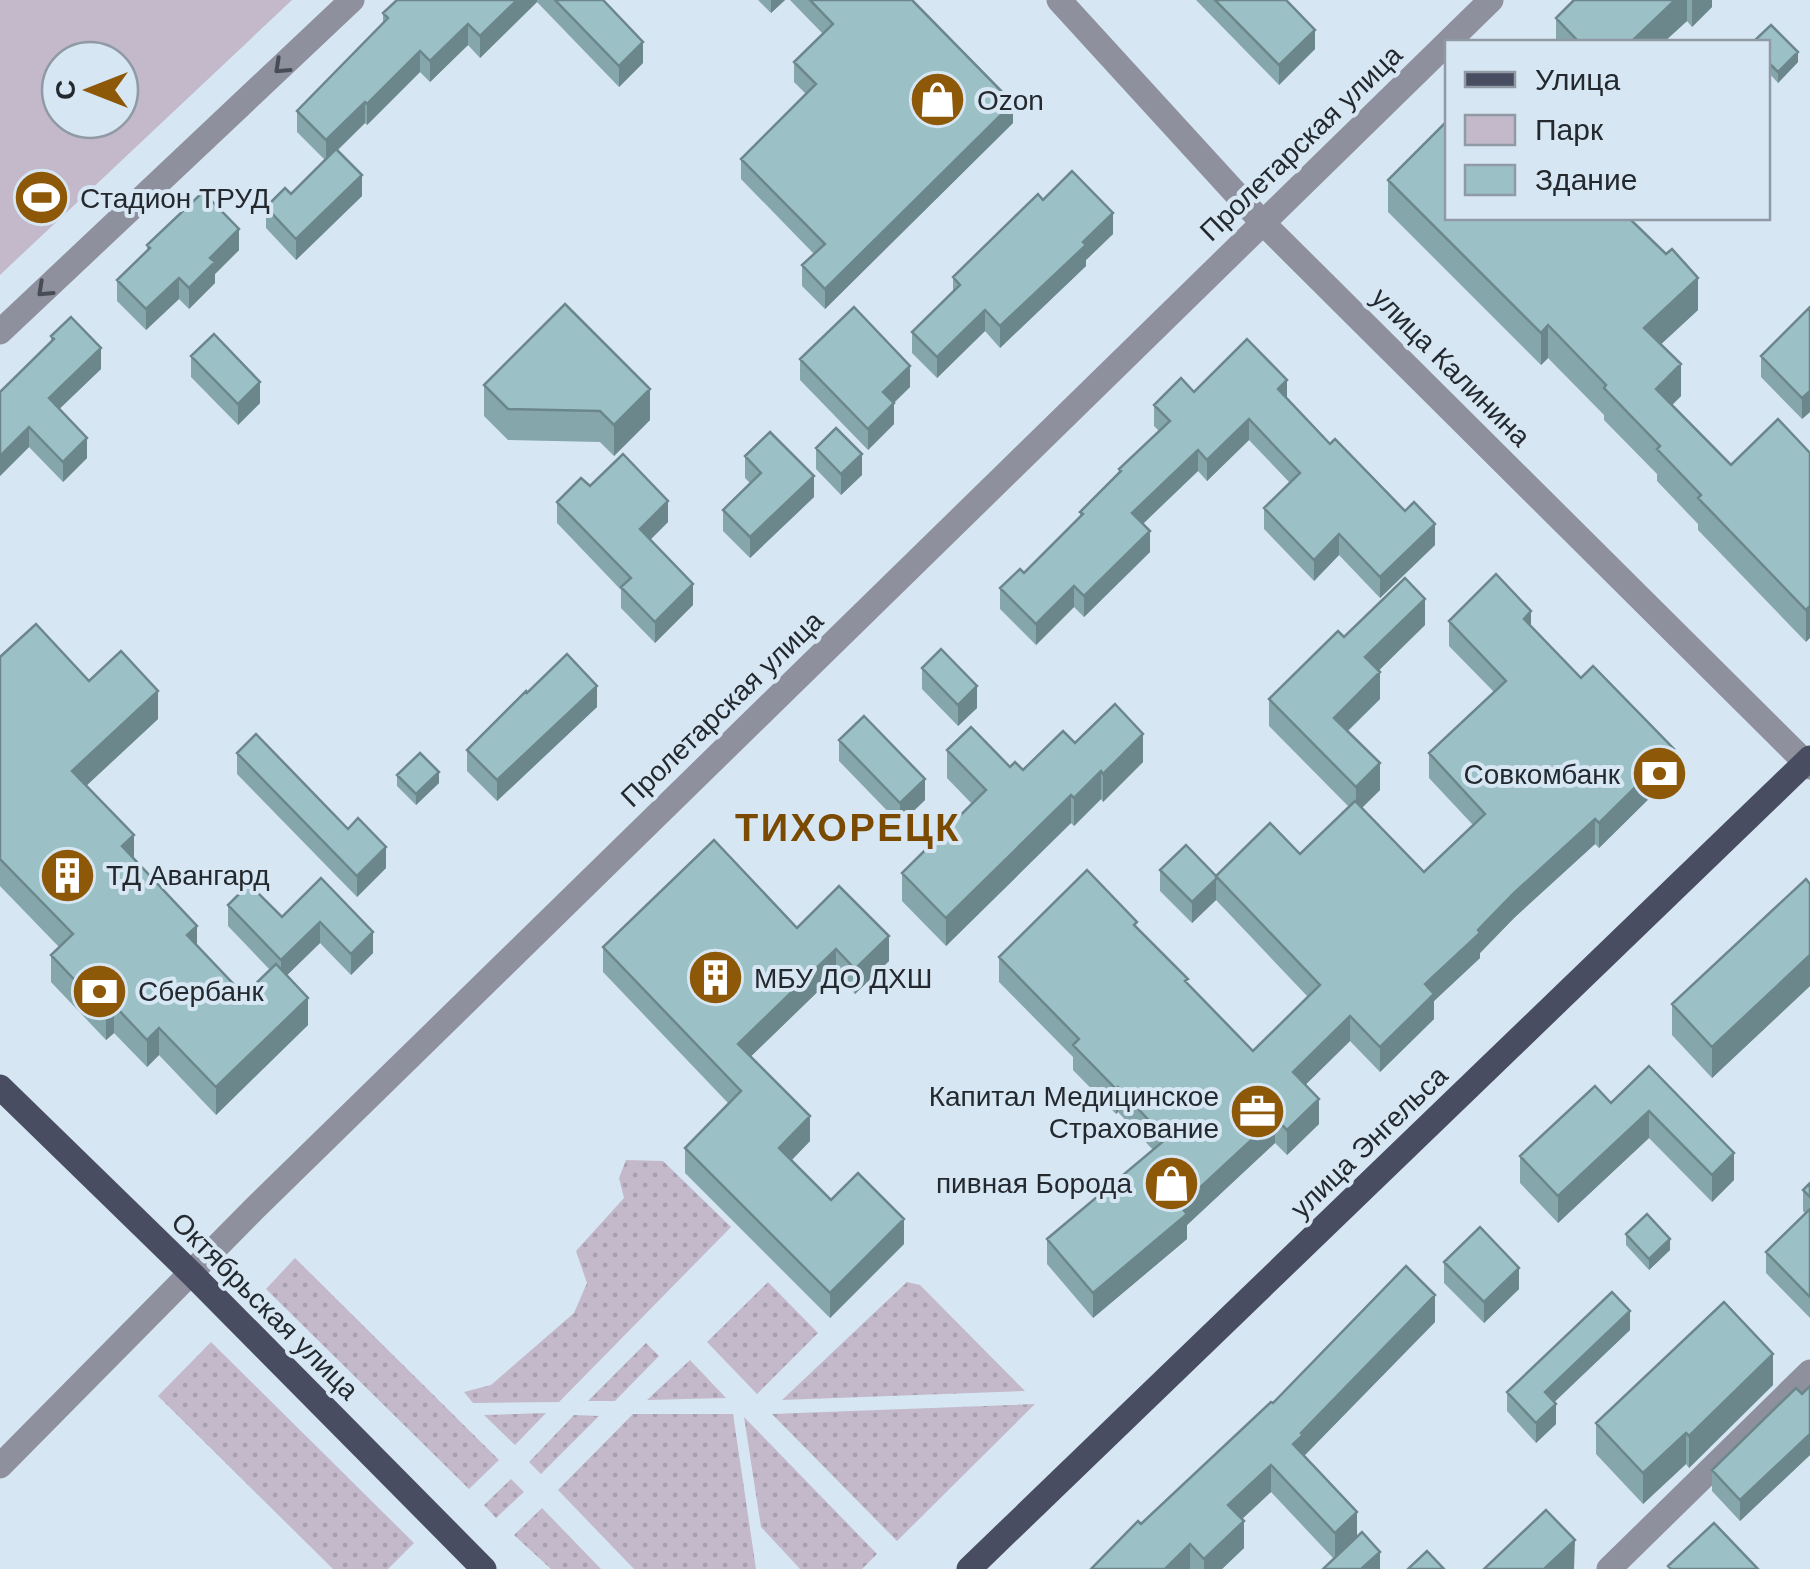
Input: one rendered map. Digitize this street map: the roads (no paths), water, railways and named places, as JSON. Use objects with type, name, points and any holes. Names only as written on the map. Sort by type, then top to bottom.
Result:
[{"type":"main road","name":"улица Энгельса","points":[[969,1569],[1808,763]]},
{"type":"main road","name":"Октябрьская улица","points":[[0,1087],[484,1569]]},
{"type":"street","points":[[0,332],[352,0]]},
{"type":"street","name":"улица Калинина","points":[[1059,0],[1262,222],[1808,763]]},
{"type":"street","name":"Пролетарская улица","points":[[1449,40],[1490,0]]},
{"type":"street","name":"Пролетарская улица","points":[[0,1466],[254,1208],[1445,44]]},
{"type":"street","points":[[1609,1569],[1810,1372]]},
{"type":"place","name":"Ozon","points":[[938,100]]},
{"type":"place","name":"Стадион ТРУД","points":[[41,198]]},
{"type":"place","name":"Совкомбанк","points":[[1659,774]]},
{"type":"place","name":"ТД Авангард","points":[[67,875]]},
{"type":"place","name":"МБУ ДО ДХШ","points":[[715,978]]},
{"type":"place","name":"Сбербанк","points":[[99,991]]},
{"type":"place","name":"Капитал Медицинское Страхование","points":[[1258,1112]]},
{"type":"place","name":"пивная Борода","points":[[1171,1183]]},
{"type":"district","name":"ТИХОРЕЦК","points":[[848,828]]}]
